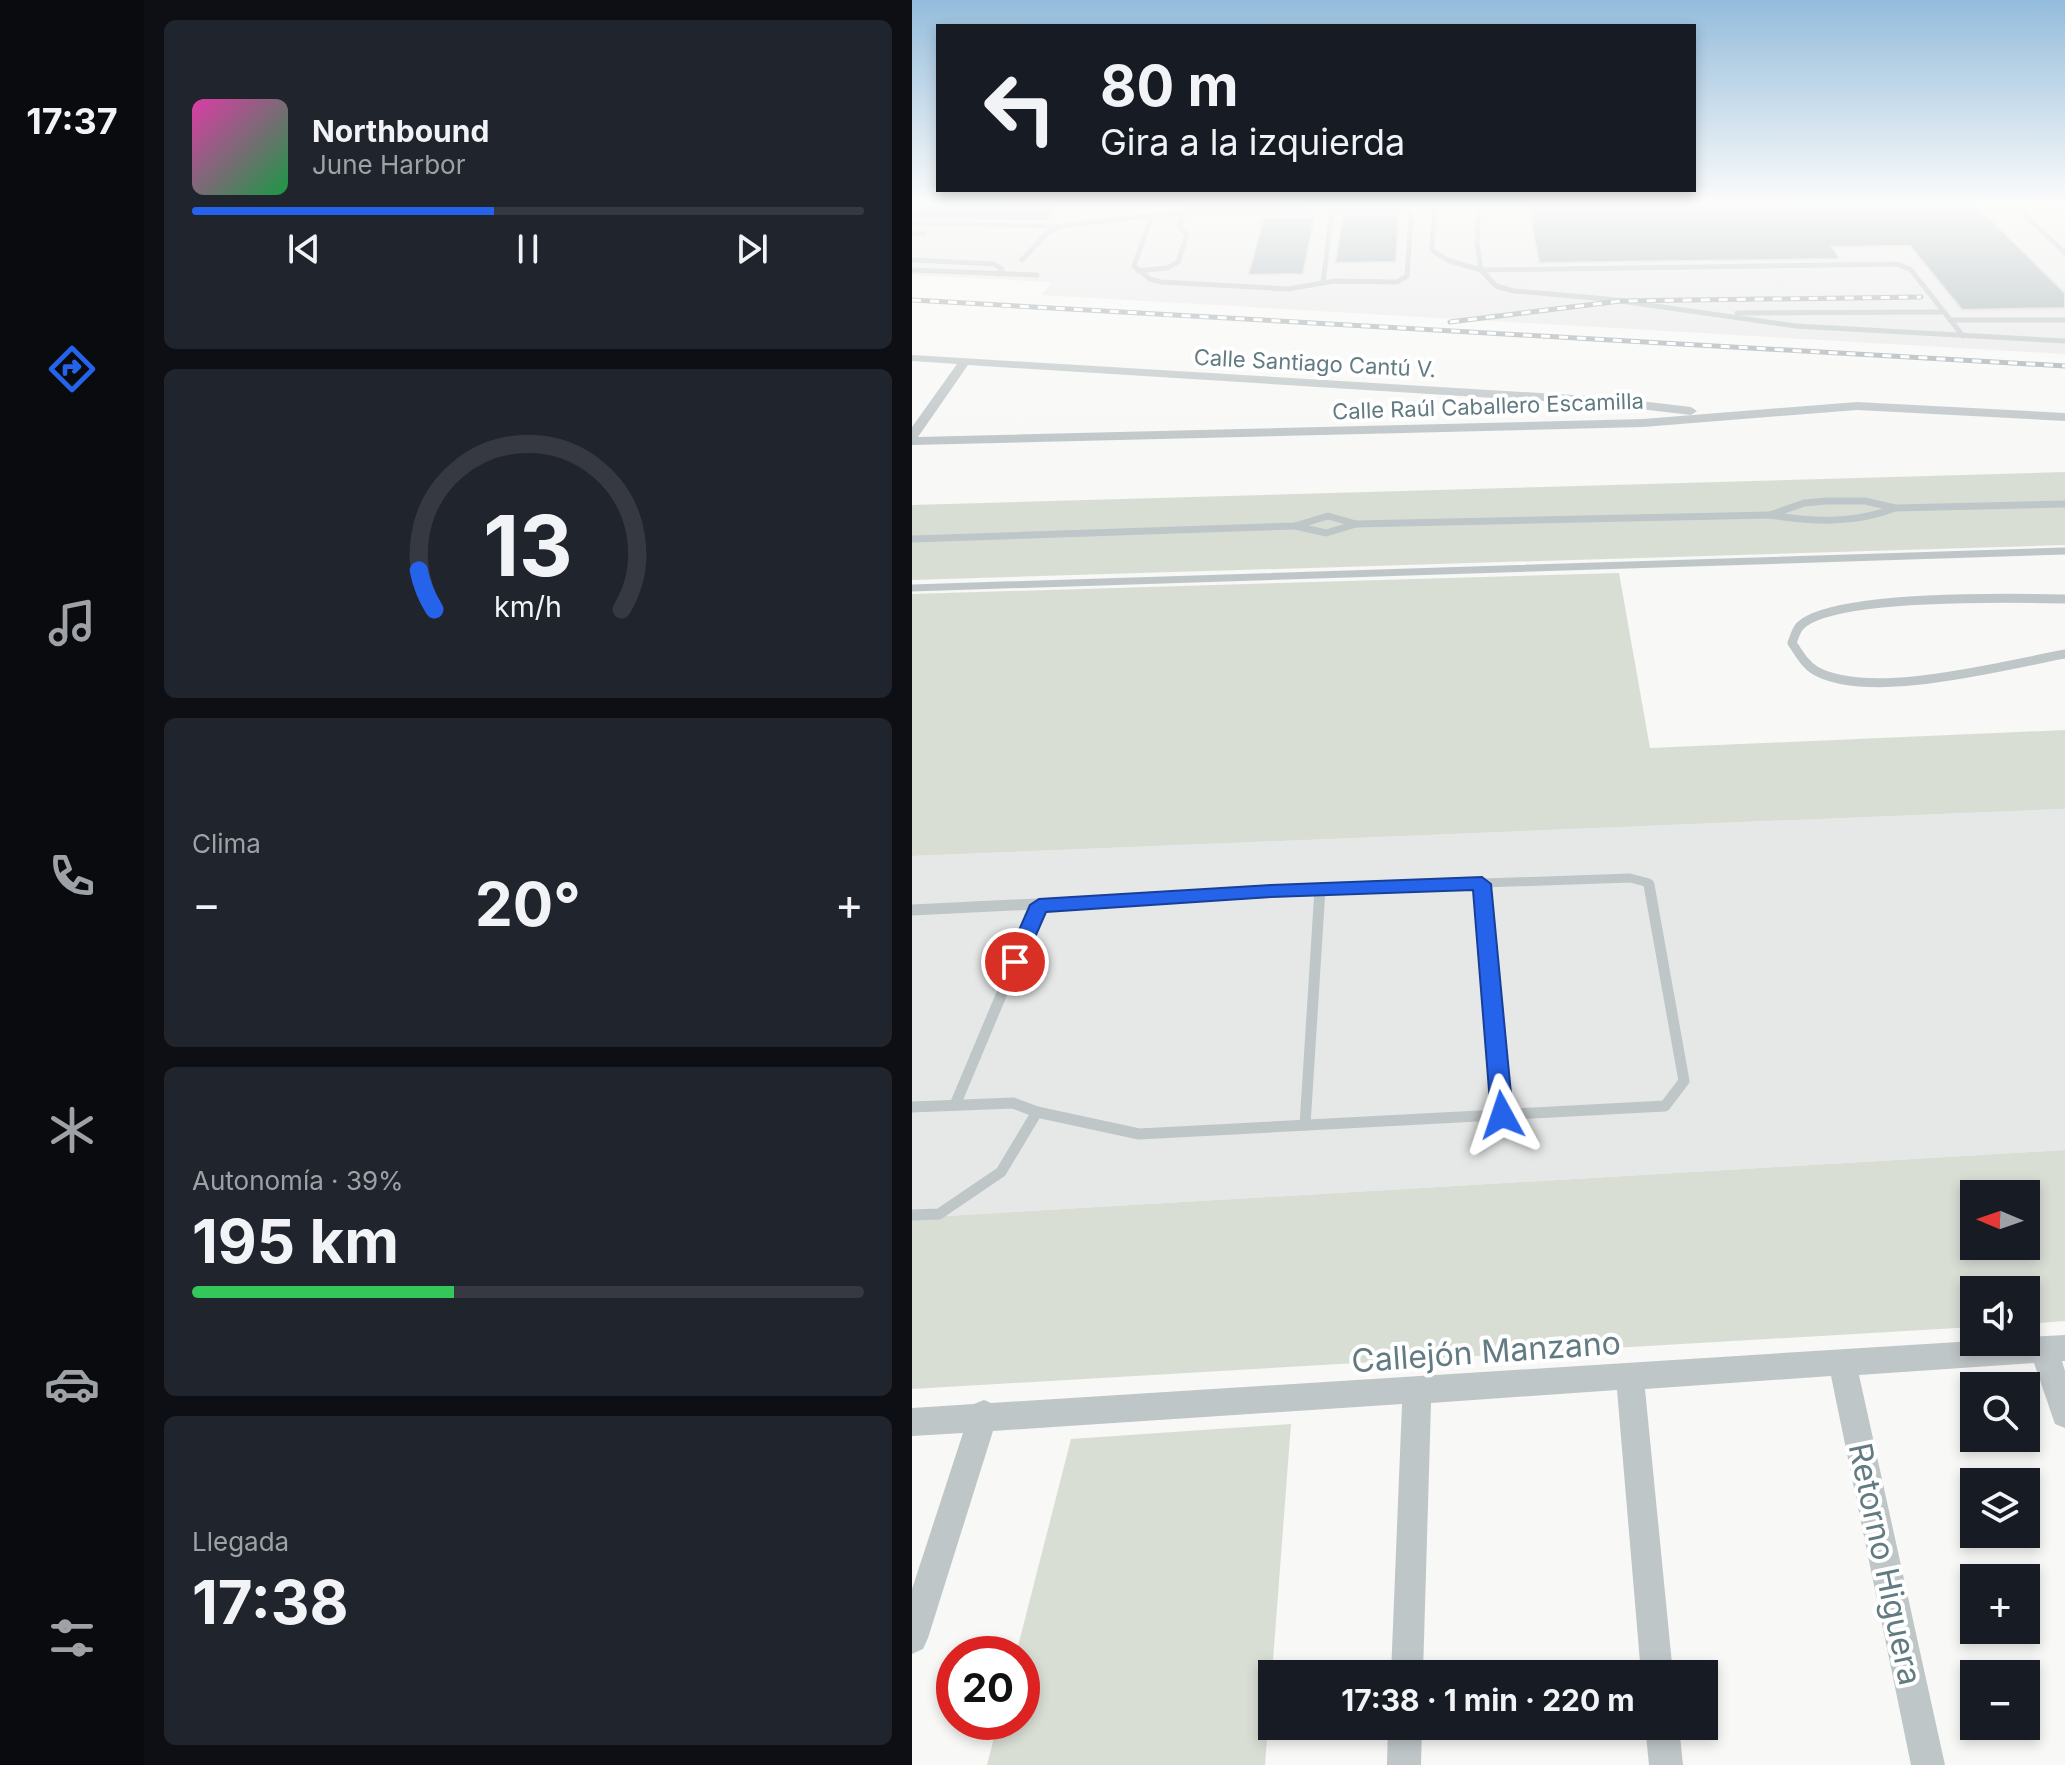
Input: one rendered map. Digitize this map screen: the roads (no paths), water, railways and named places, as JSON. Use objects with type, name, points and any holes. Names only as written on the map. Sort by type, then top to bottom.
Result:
[{"type":"street","name":"Calle Santiago Cantú V.","points":[[912,358],[1606,401],[1715,416]]},
{"type":"street","points":[[912,439],[965,361]]},
{"type":"street","name":"Calle Raúl Caballero Escamilla","points":[[912,439],[1643,423],[1857,406],[2065,417]]},
{"type":"street","points":[[2054,1349],[2065,1414]]},
{"type":"street","name":"Callejón Manzano","points":[[912,1422],[984,1414],[1417,1392],[2054,1349]]},
{"type":"street","name":"Retorno Higuera","points":[[1842,1363],[1928,1765]]},
{"type":"street","points":[[1630,1377],[1656,1660]]},
{"type":"street","points":[[1407,1660],[1417,1392]]},
{"type":"street","points":[[912,1638],[984,1414]]},
{"type":"street","points":[[1404,1765],[1405,1740]]},
{"type":"street","points":[[1663,1740],[1666,1765]]},
{"type":"lane","points":[[1258,287],[1298,287]]},
{"type":"lane","points":[[1501,287],[1796,326],[2065,341]]},
{"type":"lane","points":[[1925,287],[1963,336]]},
{"type":"lane","points":[[1711,314],[1944,312]]},
{"type":"lane","points":[[1950,320],[2065,320]]},
{"type":"lane","points":[[1770,515],[1804,503],[1827,501],[1865,501],[1895,508],[2065,504]]},
{"type":"lane","points":[[1295,526],[1304,531],[1329,533],[1356,524],[1770,515],[1810,521],[1859,520],[1895,508]]},
{"type":"lane","points":[[912,539],[1295,526],[1328,516],[1356,524]]},
{"type":"lane","points":[[912,588],[2065,551]]},
{"type":"lane","points":[[2065,599],[1860,607],[1823,614],[1800,626],[1792,643],[1804,662],[1819,673],[1849,680],[1926,678],[2065,654]]},
{"type":"lane","points":[[912,910],[1320,889],[1630,878],[1649,883],[1684,1081],[1665,1106],[1139,1134],[1037,1112],[1013,1103],[912,1107]]},
{"type":"lane","points":[[1482,884],[1502,1115]]},
{"type":"lane","points":[[1305,1125],[1320,889]]},
{"type":"lane","points":[[955,1105],[1039,905]]},
{"type":"lane","points":[[912,1215],[939,1214],[1001,1172],[1037,1112]]},
{"type":"railway","points":[[1450,322],[1620,301],[1921,297]]},
{"type":"railway","points":[[912,300],[2065,366]]}]
